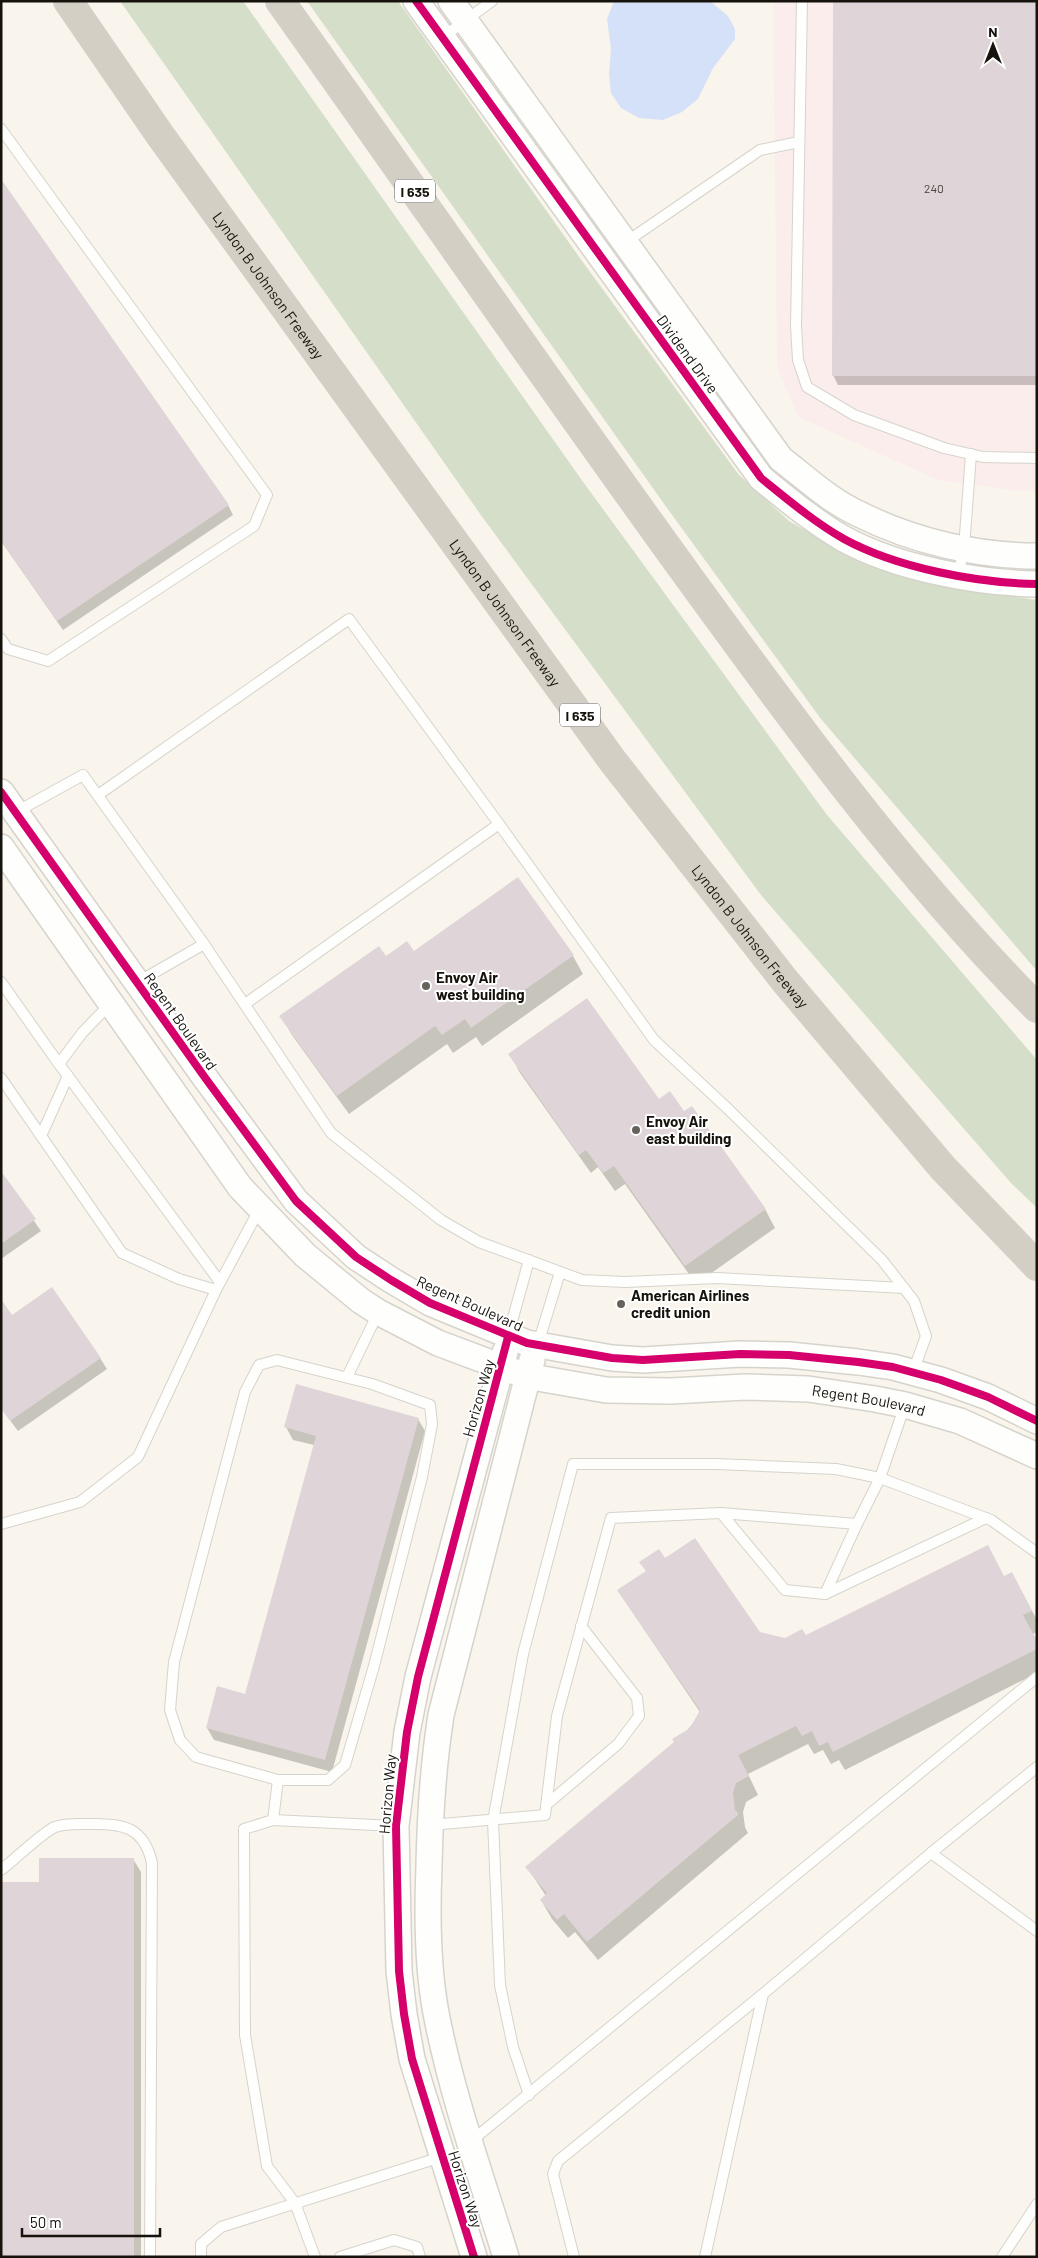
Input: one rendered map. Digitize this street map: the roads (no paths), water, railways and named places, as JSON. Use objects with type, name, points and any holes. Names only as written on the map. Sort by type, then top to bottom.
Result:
[{"type":"highway","points":[[53,1],[160,135]]},
{"type":"highway","name":"Lyndon B Johnson Freeway","points":[[68,1],[160,135],[612,760],[785,981],[942,1168],[1037,1266]]},
{"type":"highway","name":"I 635","points":[[280,1],[652,526],[812,743],[900,855],[988,959],[1037,1008]]},
{"type":"street","name":"Dividend Drive","points":[[416,1],[761,478],[803,512],[844,539],[887,557],[958,576],[981,580],[1037,584]]},
{"type":"street","name":"Dividend Drive","points":[[450,1],[781,458],[820,490],[858,514],[897,530],[985,553],[1037,556]]},
{"type":"street","points":[[602,259],[625,243]]},
{"type":"street","name":"Regent Boulevard","points":[[1,792],[296,1201],[356,1257],[430,1303],[508,1337],[537,1345],[612,1358],[644,1360],[740,1354],[789,1355],[858,1362],[940,1380],[988,1397],[1037,1421]]},
{"type":"street","name":"Regent Boulevard","points":[[1,846],[240,1187],[305,1255],[360,1301],[378,1312],[431,1340],[526,1376],[606,1390],[671,1391],[745,1387],[808,1389],[905,1405],[960,1421],[1037,1456]]},
{"type":"street","name":"Horizon Way","points":[[474,2257],[412,2059],[404,2014],[397,1905],[396,1826],[407,1732],[418,1677],[508,1337]]},
{"type":"street","name":"Horizon Way","points":[[506,2257],[452,2083],[436,2012],[430,1956],[428,1910],[430,1826],[433,1768],[441,1715],[526,1376],[537,1345]]},
{"type":"street","points":[[396,1826],[430,1826]]},
{"type":"lane","points":[[442,38],[492,1]]},
{"type":"lane","points":[[802,1],[796,326],[798,360],[807,387],[854,416],[944,448],[983,457],[1037,458]]},
{"type":"lane","points":[[1,129],[266,495],[254,526],[48,661],[5,652],[1,639]]},
{"type":"lane","points":[[625,243],[760,150],[799,142]]},
{"type":"lane","points":[[958,576],[964,548],[971,454]]},
{"type":"lane","points":[[98,795],[349,619],[654,1040],[727,1108],[882,1260],[914,1301],[926,1336],[913,1373]]},
{"type":"lane","points":[[16,812],[83,775],[204,944],[331,1133],[441,1220],[479,1242],[582,1280],[625,1282],[717,1278],[904,1288]]},
{"type":"lane","points":[[244,1004],[499,824]]},
{"type":"lane","points":[[137,983],[204,944]]},
{"type":"lane","points":[[1,982],[218,1286]]},
{"type":"lane","points":[[59,1064],[82,1033],[111,1003]]},
{"type":"lane","points":[[41,1136],[68,1076]]},
{"type":"lane","points":[[1,1078],[122,1254],[179,1279],[218,1286]]},
{"type":"lane","points":[[1,1524],[80,1502],[138,1457],[218,1286],[260,1208]]},
{"type":"lane","points":[[508,1337],[529,1260]]},
{"type":"lane","points":[[537,1345],[560,1272]]},
{"type":"lane","points":[[347,1377],[378,1312]]},
{"type":"lane","points":[[276,1360],[372,1384],[430,1405],[432,1424],[422,1477],[374,1666],[345,1765],[328,1780],[278,1780],[196,1758],[180,1740],[170,1710],[174,1662],[245,1392],[259,1366],[276,1360]]},
{"type":"lane","points":[[825,1594],[856,1524],[880,1478],[905,1405]]},
{"type":"lane","points":[[529,2095],[513,2047],[500,1985],[493,1821],[523,1654],[573,1464],[717,1464],[836,1469],[880,1478],[986,1518],[1037,1553]]},
{"type":"lane","points":[[430,1826],[545,1815],[557,1716],[612,1518],[720,1513],[856,1524]]},
{"type":"lane","points":[[720,1513],[785,1590],[825,1594],[986,1518]]},
{"type":"lane","points":[[546,1805],[618,1744],[639,1716],[637,1698],[581,1626]]},
{"type":"lane","points":[[470,2142],[1037,1677]]},
{"type":"lane","points":[[574,2257],[555,2187],[553,2174],[558,2161],[1037,1767]]},
{"type":"lane","points":[[274,1820],[278,1780]]},
{"type":"lane","points":[[315,2257],[296,2203],[267,2166],[245,2035],[244,1829],[274,1820],[396,1826]]},
{"type":"lane","points":[[1,1870],[54,1827],[68,1824],[110,1823],[126,1827],[138,1834],[148,1847],[152,1863],[150,2257]]},
{"type":"lane","points":[[931,1853],[1037,1931]]},
{"type":"lane","points":[[705,2257],[763,1994]]},
{"type":"lane","points":[[201,2257],[201,2244],[221,2226],[442,2157]]},
{"type":"lane","points":[[1002,2257],[1037,2204]]},
{"type":"lane","points":[[340,2257],[394,2240],[417,2247],[420,2257]]},
{"type":"water","points":[[614,1],[710,1],[728,16],[735,29],[735,39],[713,68],[698,99],[682,112],[663,120],[639,118],[621,108],[611,93],[609,74],[611,49],[607,19]]},
{"type":"place","name":"Envoy Air west building","points":[[426,986]]},
{"type":"place","name":"Envoy Air east building","points":[[636,1130]]},
{"type":"place","name":"American Airlines credit union","points":[[621,1304]]}]
